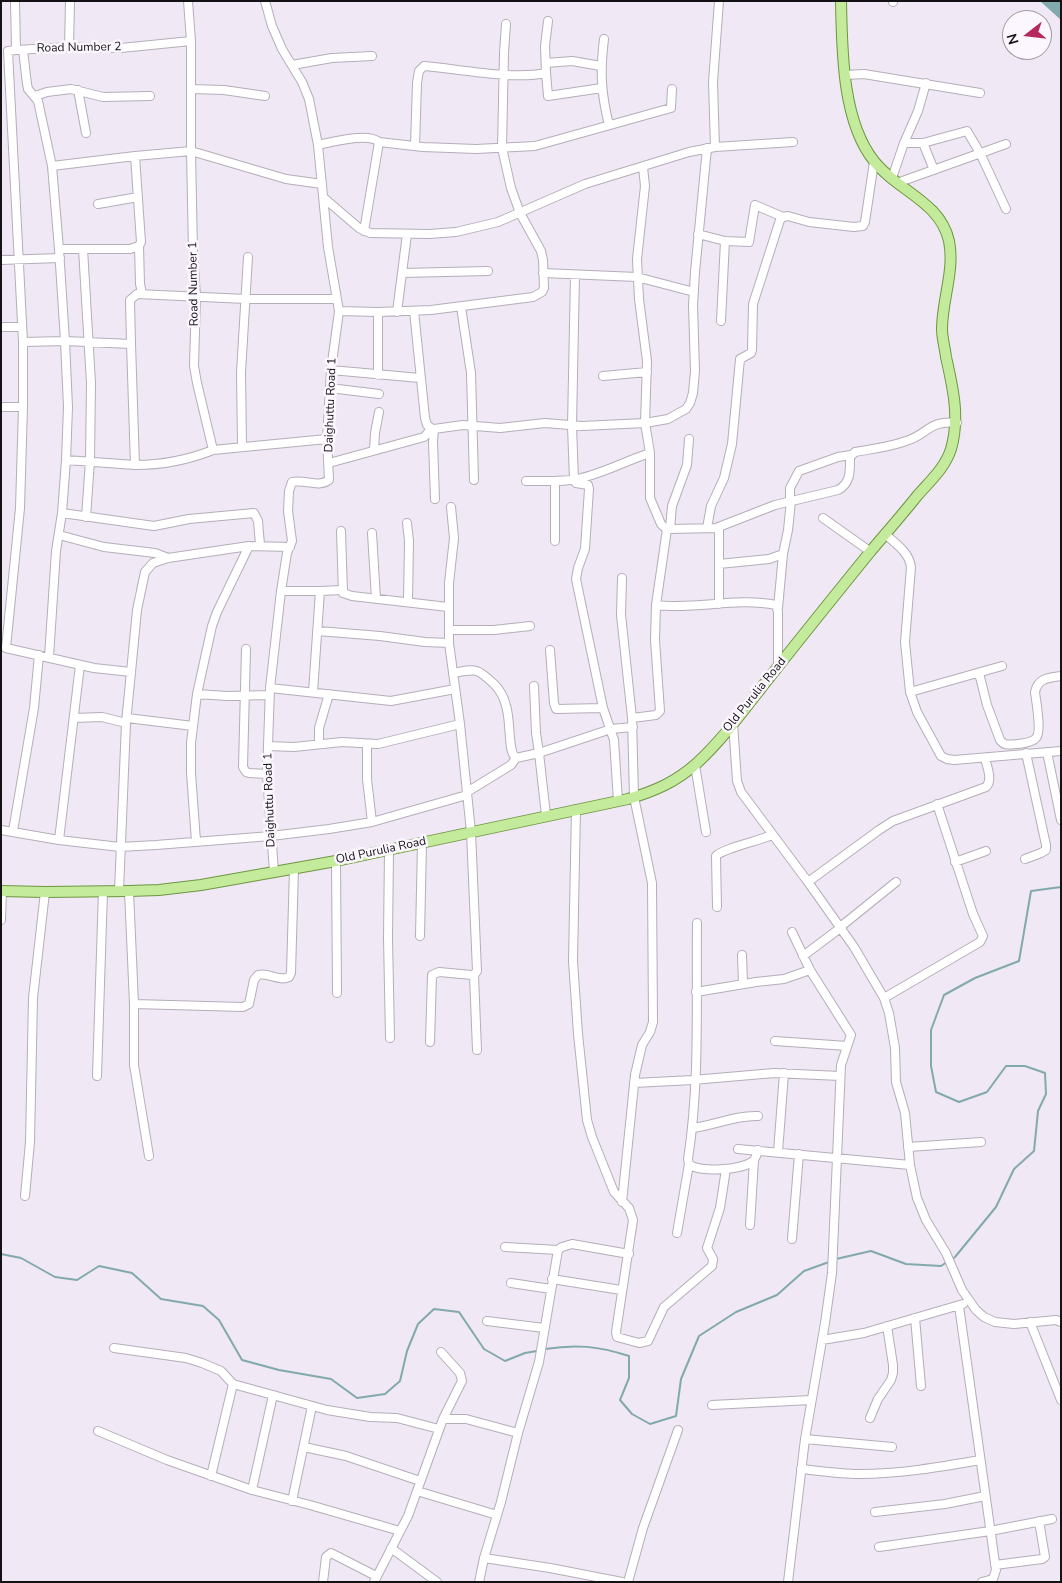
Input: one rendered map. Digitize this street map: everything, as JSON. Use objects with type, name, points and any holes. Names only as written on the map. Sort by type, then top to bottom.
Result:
[{"type":"main road","name":"Old Purulia Road","points":[[2,891],[159,890],[201,885],[294,869],[634,797],[653,792],[695,765],[733,723],[885,534],[942,467],[950,450],[957,423],[953,388],[942,332],[942,314],[948,280],[949,242],[946,231],[926,203],[895,181],[874,162],[864,144],[848,98],[842,56],[841,1]]},
{"type":"street","points":[[15,1],[12,51],[18,259],[23,342],[23,407],[20,508],[4,647],[80,665],[132,672]]},
{"type":"street","points":[[69,47],[70,1]]},
{"type":"street","name":"Road Number 1","points":[[188,1],[191,41],[191,151],[196,296],[194,366],[214,450]]},
{"type":"street","name":"Daighuttu Road 1","points":[[266,1],[279,41],[302,82],[309,99],[318,145],[328,247],[339,311],[331,370],[327,439],[329,480],[326,483],[298,481],[292,482],[290,486],[288,511],[292,535],[281,591],[270,691],[267,774],[274,872]]},
{"type":"street","points":[[414,311],[425,418],[427,425],[432,428],[463,425],[500,428],[554,424],[572,426],[645,423],[668,419],[686,409],[690,403],[695,371],[694,292],[698,234],[711,148],[713,82],[719,1]]},
{"type":"street","points":[[548,20],[545,46],[548,96],[602,88]]},
{"type":"street","points":[[339,311],[414,311],[540,295],[544,288],[541,251],[520,213],[511,188],[502,148],[506,24]]},
{"type":"street","points":[[604,39],[601,66],[602,100],[609,125]]},
{"type":"street","name":"Road Number 2","points":[[12,51],[69,47],[121,48],[191,41]]},
{"type":"street","points":[[12,51],[31,93],[38,101],[52,166],[60,258],[68,407],[62,513],[49,657]]},
{"type":"street","points":[[292,65],[332,58],[372,56]]},
{"type":"street","points":[[546,63],[572,60],[601,66]]},
{"type":"street","points":[[415,146],[417,83],[419,70],[424,66],[503,74],[534,75],[546,73]]},
{"type":"street","points":[[844,71],[926,83],[980,94]]},
{"type":"street","points":[[926,83],[918,111],[904,143],[895,181],[934,170],[1006,144]]},
{"type":"street","points":[[35,96],[47,92],[71,89],[103,97],[150,96]]},
{"type":"street","points":[[191,89],[231,91],[265,96]]},
{"type":"street","points":[[318,145],[351,138],[376,139],[379,142],[415,146],[476,149],[536,146],[671,108],[672,89]]},
{"type":"street","points":[[78,90],[86,132]]},
{"type":"street","points":[[904,143],[923,143],[967,131],[980,153],[1006,208]]},
{"type":"street","points":[[364,231],[379,142]]},
{"type":"street","points":[[324,198],[364,231],[370,233],[442,234],[473,229],[520,213],[585,184],[688,152],[711,148],[793,142]]},
{"type":"street","points":[[923,143],[934,170]]},
{"type":"street","points":[[52,166],[191,151],[286,179],[322,184]]},
{"type":"street","points":[[135,156],[142,242],[139,246],[142,293]]},
{"type":"street","points":[[698,234],[725,241],[749,242],[755,205],[783,217],[788,216],[806,221],[863,226],[874,162]]},
{"type":"street","points":[[643,167],[645,186],[638,244],[637,277],[647,372],[645,423],[649,449],[651,504],[660,524],[668,529],[719,527],[775,505],[838,490],[843,487],[849,477],[851,455]]},
{"type":"street","points":[[98,204],[138,198]]},
{"type":"street","points":[[706,528],[710,506],[724,478],[727,466],[735,421],[740,359],[751,353],[752,350],[753,304],[776,229],[783,217]]},
{"type":"street","points":[[397,312],[407,234]]},
{"type":"street","points":[[721,321],[725,241]]},
{"type":"street","points":[[59,249],[130,248],[139,246]]},
{"type":"street","points":[[83,249],[91,391],[90,461],[86,517]]},
{"type":"street","points":[[242,446],[241,372],[248,256]]},
{"type":"street","points":[[1,260],[60,258]]},
{"type":"street","points":[[402,273],[488,271]]},
{"type":"street","points":[[543,274],[637,277],[694,292]]},
{"type":"street","points":[[575,275],[572,426],[574,480],[576,483],[588,485],[589,489],[585,549],[576,579],[604,708],[611,729],[615,753],[618,801]]},
{"type":"street","points":[[135,465],[130,300],[133,296],[142,293],[246,299],[336,300]]},
{"type":"street","points":[[462,306],[471,373],[474,426],[474,480]]},
{"type":"street","points":[[378,312],[378,375]]},
{"type":"street","points":[[1,327],[22,327]]},
{"type":"street","points":[[23,342],[65,341],[131,344]]},
{"type":"street","points":[[331,370],[420,378]]},
{"type":"street","points":[[603,376],[647,372]]},
{"type":"street","points":[[330,388],[379,394]]},
{"type":"street","points":[[1,407],[23,407]]},
{"type":"street","points":[[374,450],[379,412]]},
{"type":"street","points":[[778,666],[778,608],[783,554],[788,530],[790,488],[799,471],[838,457],[851,455],[855,452],[906,442],[919,436],[932,425],[944,422],[957,423]]},
{"type":"street","points":[[329,463],[424,437],[432,428]]},
{"type":"street","points":[[432,428],[435,499]]},
{"type":"street","points":[[66,460],[154,465],[181,461],[214,450],[327,439]]},
{"type":"street","points":[[632,718],[656,715],[660,711],[655,640],[656,605],[672,506],[687,465],[689,439]]},
{"type":"street","points":[[526,481],[574,480],[605,471],[649,449]]},
{"type":"street","points":[[555,481],[555,541]]},
{"type":"street","points":[[451,507],[454,538],[448,607],[449,643],[460,724],[471,832],[477,971],[474,975],[477,1050]]},
{"type":"street","points":[[62,513],[154,526],[189,519],[254,512],[258,521],[260,545]]},
{"type":"street","points":[[823,518],[871,552]]},
{"type":"street","points":[[407,523],[409,541],[408,602]]},
{"type":"street","points":[[719,527],[719,604]]},
{"type":"street","points":[[340,531],[342,590],[347,596],[448,607]]},
{"type":"street","points":[[372,532],[376,599]]},
{"type":"street","points":[[885,534],[907,554],[910,560],[905,642],[910,692],[916,712],[942,756],[947,760],[954,760],[1061,751]]},
{"type":"street","points":[[59,535],[104,547],[155,553],[168,558]]},
{"type":"street","points":[[149,1156],[134,1065],[134,1004],[120,847],[126,720],[137,610],[145,572],[152,563],[168,558],[260,545],[290,547]]},
{"type":"street","points":[[196,841],[190,773],[191,743],[197,694],[212,626],[249,546]]},
{"type":"street","points":[[719,564],[769,559],[783,554]]},
{"type":"street","points":[[622,578],[621,615],[632,718],[634,797],[652,883],[653,1022],[653,1027],[642,1046],[634,1083],[622,1202]]},
{"type":"street","points":[[281,591],[342,590]]},
{"type":"street","points":[[313,692],[320,591]]},
{"type":"street","points":[[656,605],[679,607],[746,602],[773,604],[778,608]]},
{"type":"street","points":[[449,630],[494,630],[530,626]]},
{"type":"street","points":[[318,631],[449,643]]},
{"type":"street","points":[[246,649],[244,770],[248,773],[267,774]]},
{"type":"street","points":[[550,650],[556,709],[604,708]]},
{"type":"street","points":[[13,831],[34,708],[39,655]]},
{"type":"street","points":[[59,840],[80,665]]},
{"type":"street","points":[[910,692],[1002,666]]},
{"type":"street","points":[[453,673],[473,669],[478,670],[499,688],[508,707],[511,752],[516,758]]},
{"type":"street","points":[[979,673],[987,705],[1002,742],[1006,745],[1037,738],[1039,729],[1036,687],[1045,678],[1061,676]]},
{"type":"street","points":[[534,686],[536,733],[546,815]]},
{"type":"street","points":[[197,694],[244,695],[270,691],[313,692],[391,701],[455,689]]},
{"type":"street","points":[[319,744],[318,728],[329,694]]},
{"type":"street","points":[[74,718],[102,717],[193,726]]},
{"type":"street","points":[[733,723],[738,787],[854,947],[884,998],[889,1012],[895,1048],[896,1082],[905,1113],[910,1165],[921,1209],[946,1252],[962,1290],[984,1317],[995,1322],[1014,1324],[1056,1320],[1061,1322]]},
{"type":"street","points":[[268,746],[294,747],[342,742],[367,744],[391,742],[460,724]]},
{"type":"street","points":[[1,830],[59,840],[120,847],[271,836],[372,822],[467,795],[467,792],[511,765],[516,758],[539,753],[611,729],[632,727]]},
{"type":"street","points":[[367,744],[367,779],[372,822]]},
{"type":"street","points":[[1047,752],[1061,820]]},
{"type":"street","points":[[1026,754],[1046,845],[1046,850],[1042,853],[1026,859]]},
{"type":"street","points":[[808,882],[893,821],[982,789],[989,784],[989,774],[985,758]]},
{"type":"street","points":[[695,765],[706,832]]},
{"type":"street","points":[[884,998],[980,942],[983,936],[973,914],[937,804]]},
{"type":"street","points":[[576,809],[573,961],[587,1120],[614,1192],[629,1208],[633,1220],[629,1254],[621,1290],[616,1337],[639,1343],[648,1341],[664,1307],[712,1266],[713,1259],[707,1248],[722,1202],[726,1169]]},
{"type":"street","points":[[717,907],[716,856],[726,850],[754,842],[772,834]]},
{"type":"street","points":[[420,936],[422,843]]},
{"type":"street","points":[[389,850],[390,1038]]},
{"type":"street","points":[[955,862],[986,852]]},
{"type":"street","points":[[336,861],[337,993]]},
{"type":"street","points":[[134,1004],[243,1007],[249,1004],[254,980],[258,975],[265,974],[282,979],[289,977],[291,974],[294,869]]},
{"type":"street","points":[[803,956],[896,882]]},
{"type":"street","points":[[1,920],[2,891]]},
{"type":"street","points":[[97,1076],[103,891]]},
{"type":"street","points":[[25,1196],[30,1142],[33,998],[45,892]]},
{"type":"street","points":[[677,1233],[693,1128],[697,923]]},
{"type":"street","points":[[788,1582],[805,1439],[832,1273],[840,1076],[841,1065],[851,1038],[850,1031],[810,970],[792,932]]},
{"type":"street","points":[[742,955],[743,984]]},
{"type":"street","points":[[696,992],[784,979],[810,970]]},
{"type":"street","points":[[430,1042],[432,975],[439,972],[474,975]]},
{"type":"street","points":[[775,1041],[847,1046]]},
{"type":"street","points":[[634,1083],[784,1073],[840,1076]]},
{"type":"street","points":[[778,1152],[784,1073]]},
{"type":"street","points":[[693,1128],[713,1125],[739,1117],[758,1116]]},
{"type":"street","points":[[908,1147],[981,1142]]},
{"type":"street","points":[[738,1149],[910,1165]]},
{"type":"street","points":[[750,1225],[754,1160],[758,1150]]},
{"type":"street","points":[[792,1238],[799,1154]]},
{"type":"street","points":[[689,1164],[698,1169],[726,1169],[748,1164],[754,1160]]},
{"type":"street","points":[[505,1246],[558,1250],[572,1244],[629,1254]]},
{"type":"street","points":[[479,1582],[518,1433],[539,1362],[558,1250]]},
{"type":"street","points":[[552,1280],[621,1290]]},
{"type":"street","points":[[511,1282],[550,1289]]},
{"type":"street","points":[[822,1340],[853,1336],[970,1302]]},
{"type":"street","points":[[959,1306],[995,1565],[995,1577],[982,1582]]},
{"type":"street","points":[[915,1318],[922,1386]]},
{"type":"street","points":[[487,1321],[544,1328]]},
{"type":"street","points":[[1030,1322],[1061,1400]]},
{"type":"street","points":[[870,1418],[878,1399],[891,1380],[893,1373],[887,1326]]},
{"type":"street","points":[[114,1348],[186,1358],[221,1371],[233,1384],[312,1406],[347,1414],[397,1418],[439,1429]]},
{"type":"street","points":[[323,1582],[326,1557],[331,1553],[375,1579],[408,1516],[443,1419],[462,1381],[460,1373],[441,1352]]},
{"type":"street","points":[[212,1476],[233,1384]]},
{"type":"street","points":[[252,1490],[273,1395]]},
{"type":"street","points":[[712,1405],[811,1400]]},
{"type":"street","points":[[292,1501],[312,1406]]},
{"type":"street","points":[[443,1419],[466,1419],[518,1433]]},
{"type":"street","points":[[628,1582],[643,1528],[678,1430]]},
{"type":"street","points":[[98,1431],[252,1490],[310,1504],[400,1530]]},
{"type":"street","points":[[805,1439],[892,1447]]},
{"type":"street","points":[[304,1447],[346,1456],[420,1481]]},
{"type":"street","points":[[802,1469],[850,1474],[874,1474],[932,1468],[980,1460]]},
{"type":"street","points":[[416,1491],[497,1515]]},
{"type":"street","points":[[875,1512],[945,1504],[985,1496]]},
{"type":"street","points":[[879,1547],[990,1531],[1052,1519]]},
{"type":"street","points":[[995,1565],[1042,1559],[1045,1557],[1039,1521]]},
{"type":"street","points":[[391,1548],[437,1582]]},
{"type":"street","points":[[484,1558],[622,1582]]},
{"type":"shaded area","points":[[1040,1],[1061,1],[1061,20],[1052,10]]},
{"type":"waterway","points":[[951,1260],[996,1207],[1014,1169],[1034,1151],[1038,1111],[1046,1094],[1045,1073],[1025,1066],[1006,1066],[987,1092],[959,1102],[936,1092],[931,1066],[931,1030],[944,995],[975,978],[1019,961],[1031,891],[1061,887]]},
{"type":"waterway","points":[[836,1259],[871,1251],[906,1264],[941,1266],[947,1262]]},
{"type":"waterway","points":[[1,1254],[21,1258],[55,1277],[77,1280],[99,1266],[132,1273],[161,1299],[203,1306],[219,1320],[242,1360],[279,1370],[331,1379],[357,1398],[385,1394],[400,1381],[407,1351],[418,1324],[434,1309],[459,1312],[484,1349],[505,1361],[525,1353],[537,1351]]},
{"type":"waterway","points":[[545,1349],[587,1347],[629,1356],[629,1378],[620,1400],[632,1414],[650,1424],[676,1416],[681,1379],[699,1336],[736,1312],[777,1295],[804,1271],[829,1262]]}]
